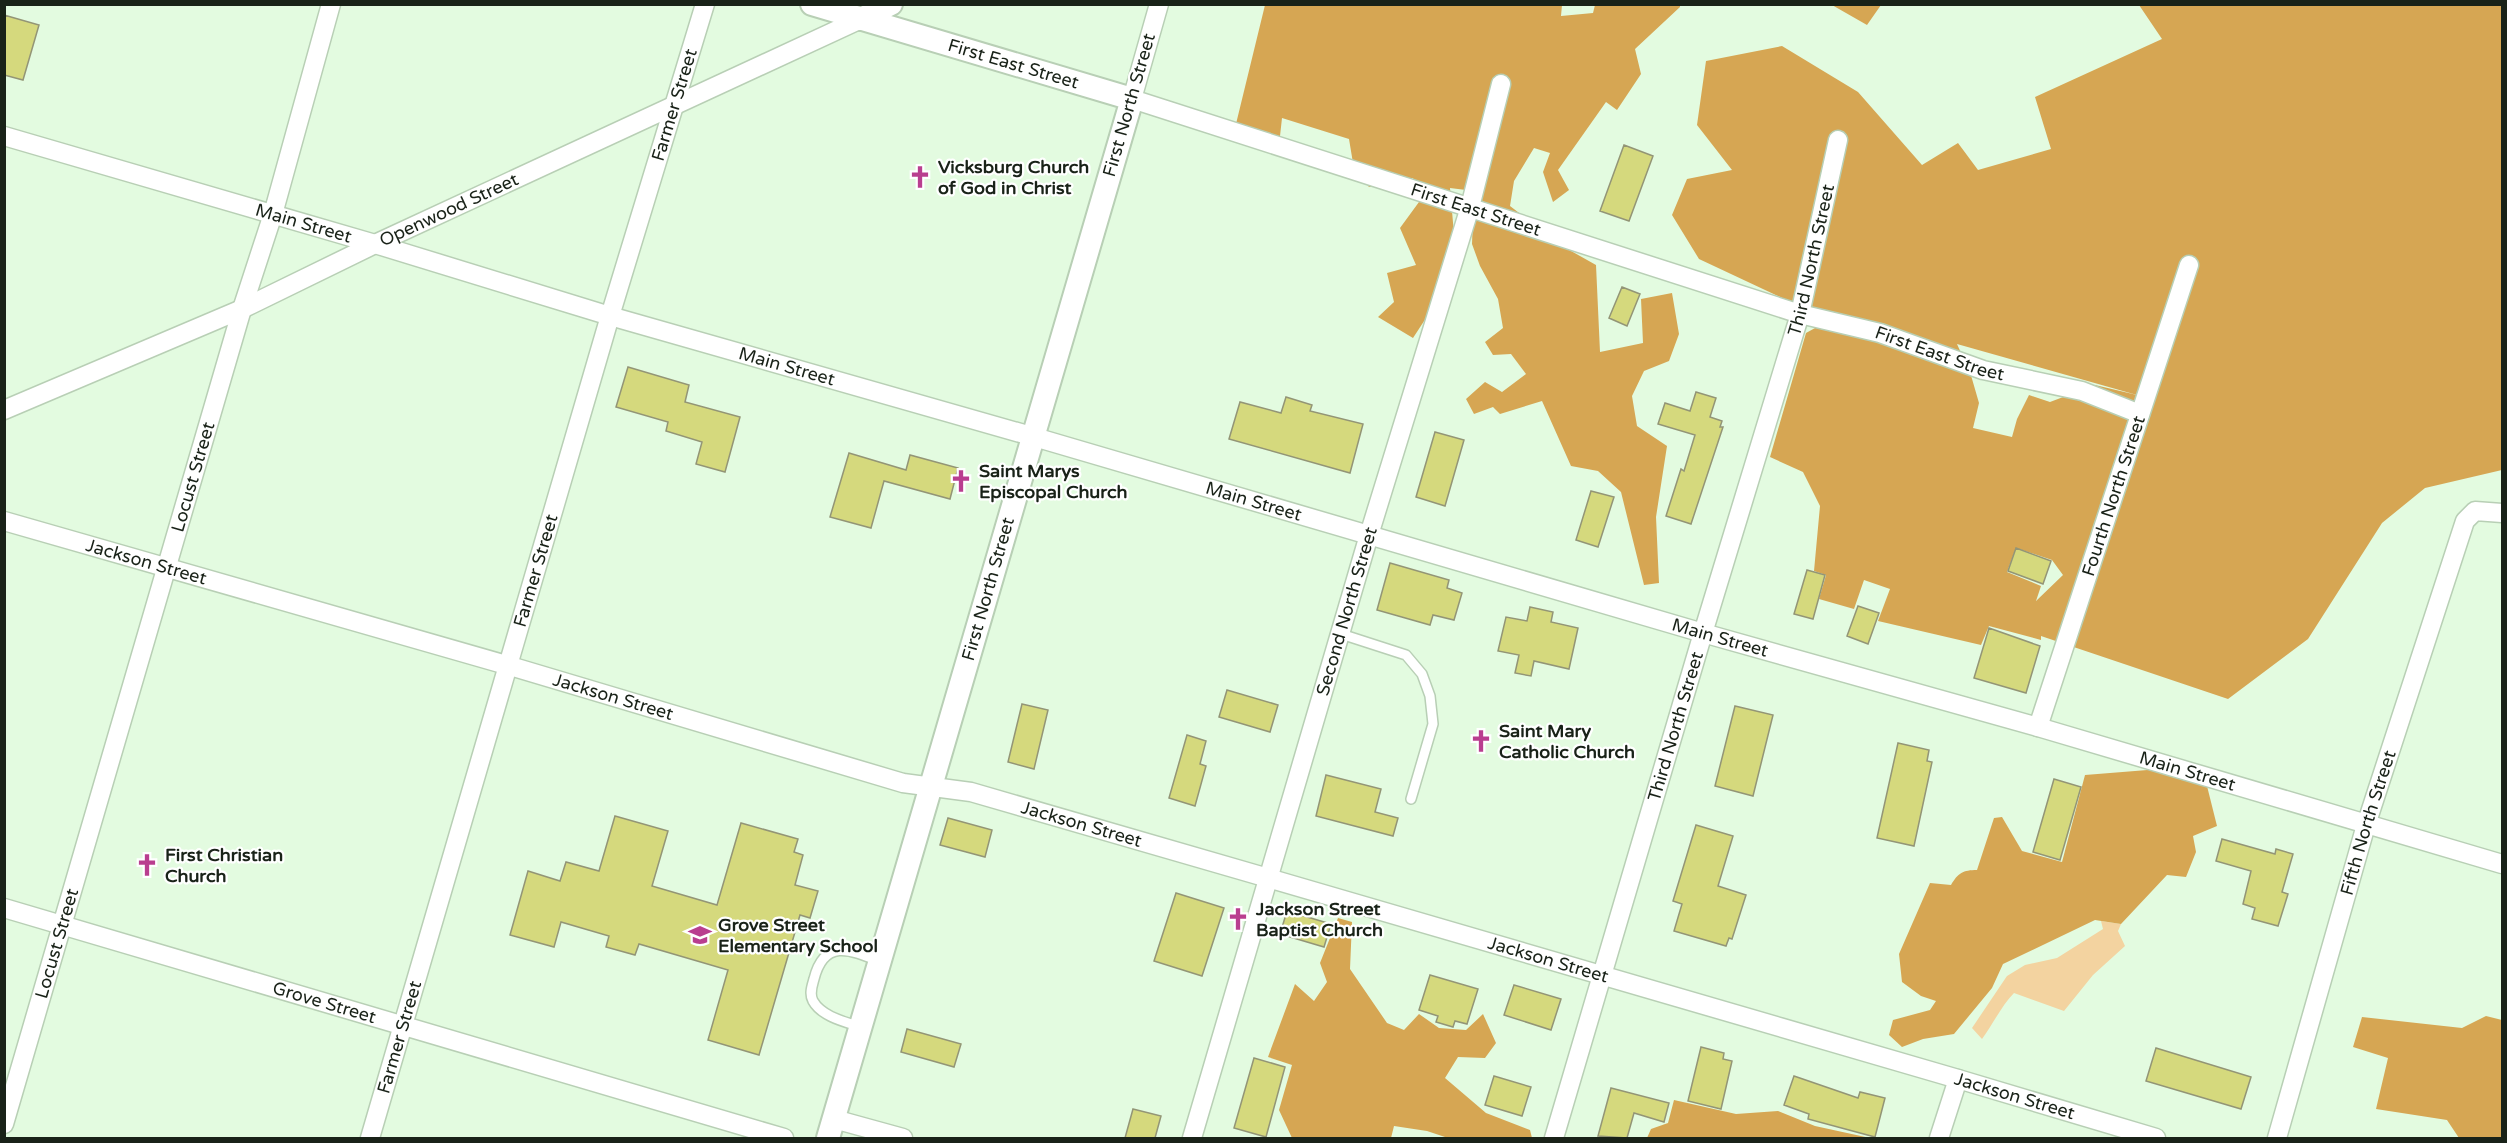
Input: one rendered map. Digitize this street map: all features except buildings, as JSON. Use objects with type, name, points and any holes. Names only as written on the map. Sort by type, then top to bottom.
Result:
[{"type":"street","name":"Locust Street","points":[[4,1124],[242,309],[273,214],[331,4]]},
{"type":"street","name":"Farmer Street","points":[[370,1138],[510,666],[610,316],[705,4]]},
{"type":"street","name":"First East Street","points":[[812,4],[1131,99],[1800,314],[1880,333],[1983,370],[2082,391],[2140,414]]},
{"type":"street","name":"Openwood Street","points":[[4,410],[242,309],[375,244],[891,4]]},
{"type":"street","name":"First North Street","points":[[831,1129],[1158,4]]},
{"type":"street","name":"Second North Street","points":[[1192,1138],[1369,535],[1470,207],[1501,84]]},
{"type":"street","name":"Main Street","points":[[4,136],[375,244],[610,316],[1031,436],[1703,633],[2038,727],[2502,864]]},
{"type":"street","name":"Third North Street","points":[[1554,1138],[1601,974],[1800,314],[1838,140]]},
{"type":"street","name":"Fourth North Street","points":[[2038,727],[2189,265]]},
{"type":"street","name":"Fifth North Street","points":[[2277,1138],[2366,825],[2465,521],[2475,511],[2502,513]]},
{"type":"street","name":"Jackson Street","points":[[4,521],[510,666],[903,783],[971,792],[1601,974],[2156,1138]]},
{"type":"street","name":"Grove Street","points":[[4,908],[784,1138]]},
{"type":"street","points":[[1939,1138],[1958,1079]]},
{"type":"street","points":[[831,1129],[903,1138]]},
{"type":"lane","points":[[1341,634],[1406,655],[1422,674],[1430,696],[1433,724],[1411,799]]},
{"type":"lane","points":[[861,1027],[836,1019],[823,1011],[813,1001],[810,991],[818,964],[826,954],[853,951],[880,962]]},
{"type":"shaded area","points":[[1265,5],[1562,5],[1561,16],[1593,13],[1595,5],[1680,5],[1635,49],[1641,74],[1617,110],[1606,102],[1558,170],[1569,190],[1553,202],[1543,172],[1550,153],[1534,148],[1514,181],[1510,206],[1564,247],[1596,265],[1600,352],[1643,343],[1641,299],[1672,293],[1679,334],[1669,361],[1644,371],[1632,396],[1637,426],[1667,446],[1656,517],[1659,583],[1644,585],[1621,492],[1598,471],[1571,466],[1542,401],[1500,414],[1493,407],[1474,414],[1466,399],[1485,382],[1502,392],[1526,374],[1511,354],[1493,355],[1485,342],[1503,328],[1498,299],[1480,266],[1472,244],[1474,191],[1450,188],[1456,257],[1445,289],[1413,338],[1378,317],[1394,302],[1387,273],[1416,265],[1400,228],[1419,202],[1413,178],[1369,187],[1354,169],[1349,139],[1282,118],[1279,145],[1235,128]]},
{"type":"shaded area","points":[[1832,5],[1881,5],[1867,25]]},
{"type":"shaded area","points":[[2139,5],[2502,5],[2502,470],[2425,488],[2382,523],[2308,639],[2228,699],[2041,636],[2041,640],[1989,626],[1981,645],[1878,621],[1890,589],[1864,580],[1854,609],[1819,599],[1826,575],[1814,571],[1820,506],[1803,472],[1770,457],[1806,333],[1826,322],[1968,365],[1979,403],[1973,428],[2012,437],[2017,419],[2029,395],[2050,402],[2095,385],[2137,395],[1957,344],[1965,362],[1825,318],[1699,259],[1672,215],[1687,179],[1732,170],[1697,125],[1706,61],[1782,46],[1858,92],[1922,165],[1958,143],[1978,170],[2051,149],[2035,97],[2162,39]],"holes":[[[2016,548],[2052,560],[2063,575],[2036,601],[2041,586],[2007,572]]]},
{"type":"shaded area","points":[[2160,769],[2206,782],[2217,826],[2193,836],[2196,852],[2186,877],[2167,875],[2121,924],[2095,920],[2003,964],[1992,988],[1954,1034],[1923,1039],[1902,1047],[1889,1035],[1893,1020],[1930,1010],[1936,1001],[1921,996],[1902,982],[1899,954],[1930,883],[1951,885],[1961,873],[1977,870],[1994,818],[2002,817],[2022,851],[2062,862],[2085,775]]},
{"type":"shaded area","points":[[1338,918],[1352,922],[1350,969],[1387,1023],[1404,1030],[1419,1014],[1439,1028],[1466,1030],[1483,1014],[1496,1043],[1485,1058],[1458,1057],[1445,1078],[1486,1113],[1530,1130],[1532,1138],[1448,1138],[1427,1131],[1394,1126],[1391,1138],[1292,1138],[1279,1110],[1292,1065],[1268,1057],[1295,984],[1314,1001],[1327,982],[1320,963]]},
{"type":"shaded area","points":[[2101,921],[2121,924],[2118,931],[2125,946],[2093,975],[2064,1011],[2014,993],[1982,1039],[1972,1028],[2007,976],[2025,965],[2057,958],[2103,929]]},
{"type":"shaded area","points":[[2486,1016],[2502,1020],[2502,1138],[2459,1138],[2447,1120],[2376,1109],[2388,1058],[2353,1047],[2362,1017],[2462,1028]]},
{"type":"shaded area","points":[[1674,1100],[1736,1114],[1778,1111],[1815,1126],[1870,1138],[1647,1138],[1651,1129],[1668,1123]]},
{"type":"place","name":"Vicksburg Church of God in Christ","points":[[920,177]]},
{"type":"place","name":"Saint Marys Episcopal Church","points":[[961,481]]},
{"type":"place","name":"Saint Mary Catholic Church","points":[[1481,741]]},
{"type":"place","name":"First Christian Church","points":[[147,865]]},
{"type":"place","name":"Jackson Street Baptist Church","points":[[1238,919]]},
{"type":"place","name":"Grove Street Elementary School","points":[[700,935]]}]
